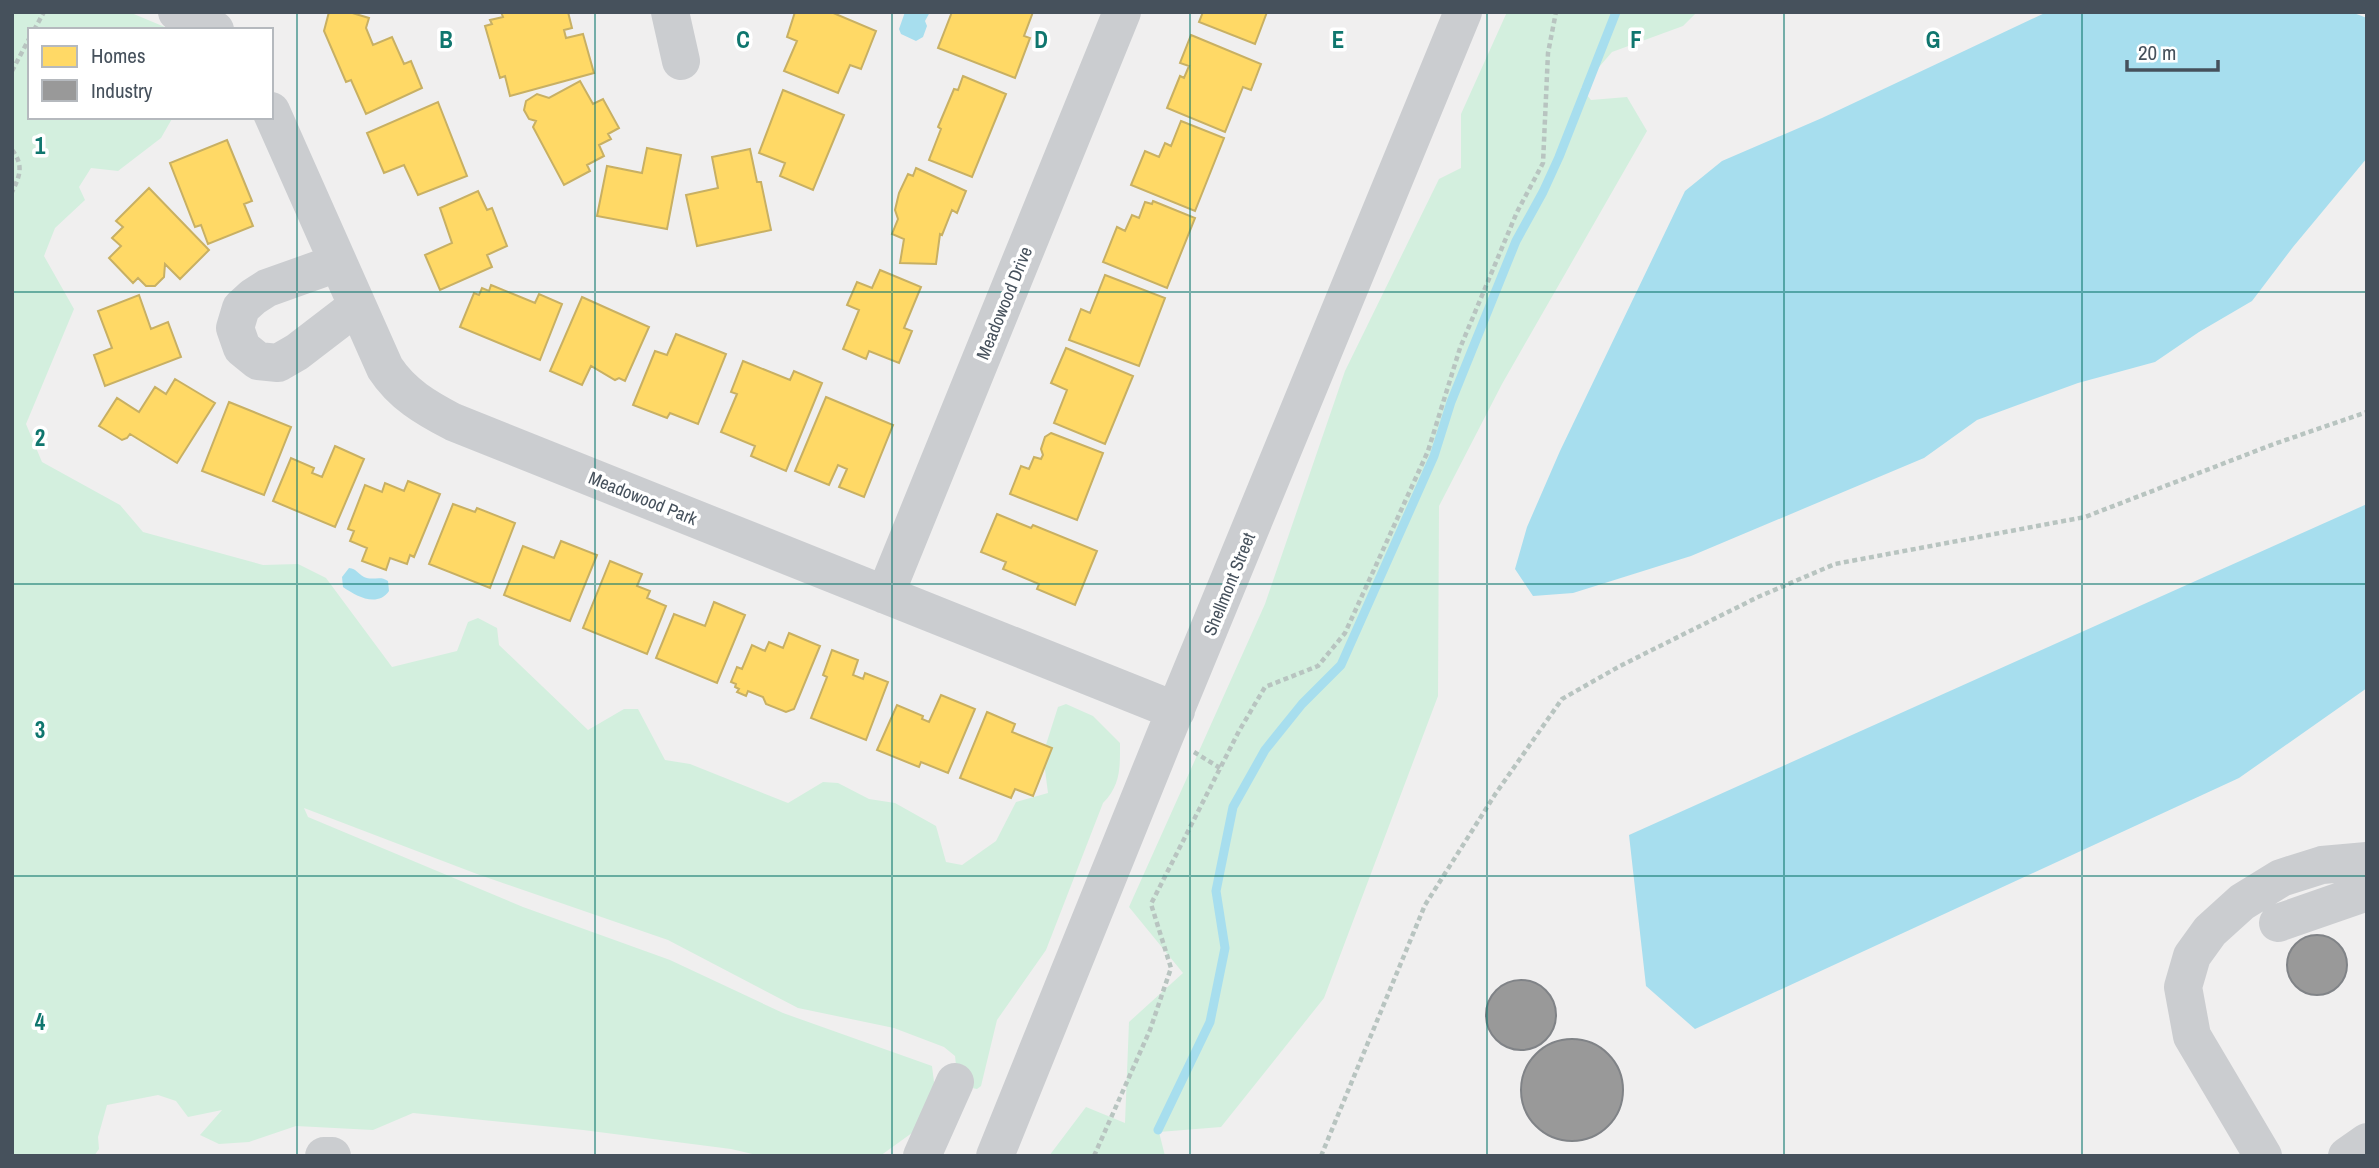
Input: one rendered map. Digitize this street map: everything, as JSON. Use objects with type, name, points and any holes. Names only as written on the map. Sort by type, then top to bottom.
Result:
[{"type":"street","points":[[177,12],[211,28]]},
{"type":"street","points":[[670,12],[681,61]]},
{"type":"street","name":"Meadowood Drive","points":[[885,595],[1122,12]]},
{"type":"street","name":"Shellmont Street","points":[[996,1156],[1463,12]]},
{"type":"street","name":"Meadowood Park","points":[[273,116],[385,368],[410,396],[429,409],[453,422],[1176,711]]},
{"type":"street","points":[[337,263],[267,288],[253,296],[241,308],[235,328],[242,348],[258,361],[278,363],[297,352],[357,306]]},
{"type":"street","points":[[2263,1156],[2192,1036],[2183,987],[2192,956],[2210,930],[2242,902],[2281,878],[2322,865],[2367,861]]},
{"type":"street","points":[[2278,923],[2367,892]]},
{"type":"street","points":[[922,1156],[955,1082]]},
{"type":"street","points":[[2347,1156],[2367,1142]]},
{"type":"street","points":[[324,1156],[332,1156]]},
{"type":"path","points":[[35,28],[44,12]]},
{"type":"path","points":[[1094,1156],[1150,1030],[1171,968],[1151,904],[1220,768],[1265,687],[1318,666],[1345,633],[1428,451],[1460,348],[1517,212],[1542,163],[1548,52],[1556,12]]},
{"type":"path","points":[[12,71],[15,57],[28,40]]},
{"type":"path","points":[[12,150],[19,159],[20,175],[12,192]]},
{"type":"path","points":[[1321,1156],[1425,905],[1496,793],[1562,699],[1620,666],[1758,597],[1835,564],[2085,517],[2274,444],[2367,412]]},
{"type":"path","points":[[1191,750],[1220,768]]},
{"type":"green space","points":[[12,12],[129,12],[167,28],[28,28],[28,119],[172,119],[161,138],[118,171],[91,168],[79,187],[85,200],[55,228],[44,256],[74,309],[26,424],[42,462],[120,505],[143,532],[263,565],[298,564],[326,578],[392,667],[457,651],[468,622],[478,618],[497,628],[499,645],[588,730],[624,709],[638,709],[665,760],[690,764],[788,803],[823,782],[838,783],[869,799],[895,803],[936,826],[946,862],[962,865],[996,841],[1016,802],[1048,793],[1043,754],[1058,707],[1066,704],[1093,716],[1120,743],[1116,782],[1103,803],[1046,950],[997,1020],[981,1086],[977,1089],[962,1081],[955,1056],[944,1047],[894,1028],[798,1008],[668,940],[477,874],[304,808],[308,817],[523,907],[670,960],[783,1013],[932,1066],[935,1090],[923,1125],[880,1156],[761,1156],[731,1149],[583,1130],[413,1113],[373,1130],[296,1126],[249,1142],[219,1144],[200,1135],[222,1110],[188,1117],[176,1101],[158,1095],[107,1105],[98,1137],[99,1149],[94,1156],[12,1156]]},
{"type":"green space","points":[[1507,12],[1697,12],[1683,26],[1612,52],[1581,88],[1591,100],[1627,97],[1647,131],[1502,384],[1439,506],[1438,696],[1324,998],[1221,1127],[1159,1132],[1165,1156],[1049,1156],[1086,1107],[1125,1123],[1129,1022],[1183,973],[1129,907],[1265,604],[1345,371],[1439,179],[1461,168],[1461,114]]},
{"type":"water","points":[[905,12],[930,12],[925,21],[927,26],[923,37],[916,41],[901,34],[899,29]]},
{"type":"water","points":[[2047,12],[2351,12],[2367,18],[2367,158],[2252,301],[2155,362],[2078,383],[1977,420],[1924,458],[1691,556],[1573,593],[1533,596],[1515,569],[1527,527],[1560,451],[1685,191],[1722,161],[1822,118]]},
{"type":"water","points":[[2367,504],[2367,688],[2239,778],[1695,1029],[1646,986],[1629,835]]},
{"type":"water","points":[[349,568],[367,578],[385,579],[388,581],[389,591],[373,600],[354,594],[343,587],[342,577]]},
{"type":"building: Homes","points":[[329,12],[349,12],[369,18],[366,28],[373,45],[392,37],[404,64],[411,61],[422,88],[366,114],[351,80],[346,82],[324,31]]},
{"type":"building: Homes","points":[[501,12],[568,12],[572,28],[564,30],[566,38],[583,34],[594,73],[510,96],[505,76],[500,78],[485,26],[492,24],[490,20],[503,17]]},
{"type":"building: Homes","points":[[795,12],[831,12],[876,31],[861,69],[850,65],[838,93],[784,71],[797,41],[787,37]]},
{"type":"building: Homes","points":[[952,12],[1033,12],[1024,36],[1030,38],[1015,78],[938,48]]},
{"type":"building: Homes","points":[[1203,12],[1267,12],[1255,44],[1199,22]]},
{"type":"building: Homes","points":[[1191,35],[1261,64],[1251,90],[1243,87],[1225,132],[1167,108],[1180,76],[1184,78],[1189,66],[1180,63]]},
{"type":"building: Homes","points":[[963,76],[1006,94],[972,177],[929,160],[941,129],[938,127],[954,89],[958,90]]},
{"type":"building: Homes","points":[[580,81],[593,104],[603,99],[619,128],[608,134],[611,139],[599,145],[604,156],[587,165],[590,171],[564,185],[533,127],[536,121],[529,119],[524,110],[526,101],[537,94],[549,98]]},
{"type":"building: Homes","points":[[783,90],[844,115],[813,190],[780,176],[785,163],[759,153]]},
{"type":"building: Homes","points":[[438,102],[467,176],[418,195],[404,165],[384,173],[367,133]]},
{"type":"building: Homes","points":[[1181,121],[1224,138],[1195,211],[1131,185],[1145,151],[1159,157],[1165,143],[1171,146]]},
{"type":"building: Homes","points":[[227,140],[252,201],[244,204],[253,226],[208,244],[201,225],[195,227],[170,163]]},
{"type":"building: Homes","points":[[647,148],[681,155],[667,229],[597,216],[607,166],[642,173]]},
{"type":"building: Homes","points":[[750,149],[757,182],[761,182],[771,230],[697,246],[686,195],[718,188],[712,157]]},
{"type":"building: Homes","points":[[916,168],[966,191],[957,213],[952,210],[942,235],[940,234],[936,264],[900,263],[904,239],[892,234],[898,219],[895,210],[899,193],[908,174],[913,176]]},
{"type":"building: Homes","points":[[149,188],[209,250],[180,279],[165,264],[164,277],[155,286],[146,286],[138,278],[133,283],[109,258],[121,246],[112,238],[123,227],[116,221]]},
{"type":"building: Homes","points":[[478,191],[487,210],[492,208],[507,246],[487,255],[492,267],[440,290],[425,255],[452,243],[440,208]]},
{"type":"building: Homes","points":[[1153,201],[1195,218],[1167,288],[1103,262],[1117,227],[1125,231],[1132,215],[1139,218],[1145,202],[1152,204]]},
{"type":"building: Homes","points":[[880,270],[921,287],[904,328],[912,331],[899,363],[869,351],[866,359],[843,349],[859,310],[847,305],[857,282],[872,288]]},
{"type":"building: Homes","points":[[1105,275],[1165,298],[1139,366],[1069,340],[1081,309],[1090,313]]},
{"type":"building: Homes","points":[[491,285],[535,303],[539,294],[562,304],[540,360],[460,327],[474,293],[479,295],[482,288],[489,291]]},
{"type":"building: Homes","points":[[139,295],[151,329],[168,322],[181,357],[105,386],[94,355],[112,348],[98,311]]},
{"type":"building: Homes","points":[[582,297],[649,327],[625,381],[619,378],[615,380],[591,366],[582,385],[550,371]]},
{"type":"building: Homes","points":[[676,334],[726,354],[698,424],[670,413],[667,418],[633,405],[655,351],[667,355]]},
{"type":"building: Homes","points":[[1066,348],[1133,376],[1105,444],[1054,423],[1067,390],[1051,383]]},
{"type":"building: Homes","points":[[743,361],[790,380],[794,371],[822,383],[786,471],[751,456],[755,446],[721,432],[737,394],[731,392]]},
{"type":"building: Homes","points":[[175,379],[215,403],[177,463],[130,434],[122,440],[99,426],[117,398],[139,412],[155,387],[166,394]]},
{"type":"building: Homes","points":[[826,397],[893,425],[864,497],[839,487],[847,469],[838,465],[829,485],[795,471]]},
{"type":"building: Homes","points":[[229,402],[291,427],[264,495],[202,471]]},
{"type":"building: Homes","points":[[1051,433],[1103,453],[1077,520],[1010,494],[1021,466],[1029,469],[1034,457],[1041,459],[1045,437]]},
{"type":"building: Homes","points":[[335,446],[364,459],[335,527],[273,501],[291,458],[314,468],[312,473],[322,477]]},
{"type":"building: Homes","points":[[408,481],[440,494],[414,557],[410,555],[407,564],[390,558],[386,570],[362,561],[367,548],[350,541],[354,531],[348,529],[365,485],[382,492],[385,483],[404,491]]},
{"type":"building: Homes","points":[[453,504],[475,512],[477,508],[515,523],[490,588],[429,564]]},
{"type":"building: Homes","points":[[997,514],[1031,528],[1033,525],[1097,551],[1075,605],[1037,589],[1039,584],[1003,569],[1006,562],[981,552]]},
{"type":"building: Homes","points":[[561,541],[597,555],[570,621],[504,595],[523,546],[554,558]]},
{"type":"building: Homes","points":[[610,561],[642,574],[637,586],[650,591],[647,598],[666,606],[647,654],[583,628]]},
{"type":"building: Homes","points":[[714,602],[745,615],[717,683],[656,658],[674,614],[705,626]]},
{"type":"building: Homes","points":[[789,633],[820,646],[794,709],[786,712],[766,704],[763,697],[748,691],[746,696],[737,692],[739,689],[735,687],[736,684],[731,682],[737,667],[742,669],[752,645],[765,651],[769,642],[783,648]]},
{"type":"building: Homes","points":[[832,650],[858,660],[853,675],[863,679],[865,673],[888,682],[866,740],[811,718],[827,677],[823,675]]},
{"type":"building: Homes","points":[[941,695],[975,709],[948,773],[921,762],[919,767],[877,750],[897,705],[923,716],[922,719],[929,722]]},
{"type":"building: Homes","points":[[987,712],[1015,724],[1012,732],[1052,748],[1033,796],[1015,789],[1011,798],[960,778]]},
{"type":"building: Industry","points":[[2317,935],[2338,944],[2347,965],[2338,986],[2317,995],[2296,986],[2287,965],[2296,944]]},
{"type":"building: Industry","points":[[1521,980],[1546,990],[1556,1015],[1546,1040],[1521,1050],[1496,1040],[1486,1015],[1496,990]]},
{"type":"building: Industry","points":[[1572,1039],[1592,1043],[1608,1054],[1619,1070],[1623,1090],[1619,1110],[1608,1126],[1592,1137],[1572,1141],[1552,1137],[1536,1126],[1525,1110],[1521,1090],[1525,1070],[1536,1054],[1552,1043]]},
{"type":"waterway","points":[[1158,1130],[1210,1022],[1225,948],[1216,891],[1233,807],[1265,750],[1302,704],[1341,665],[1434,456],[1451,402],[1516,241],[1559,157],[1616,12]]}]
